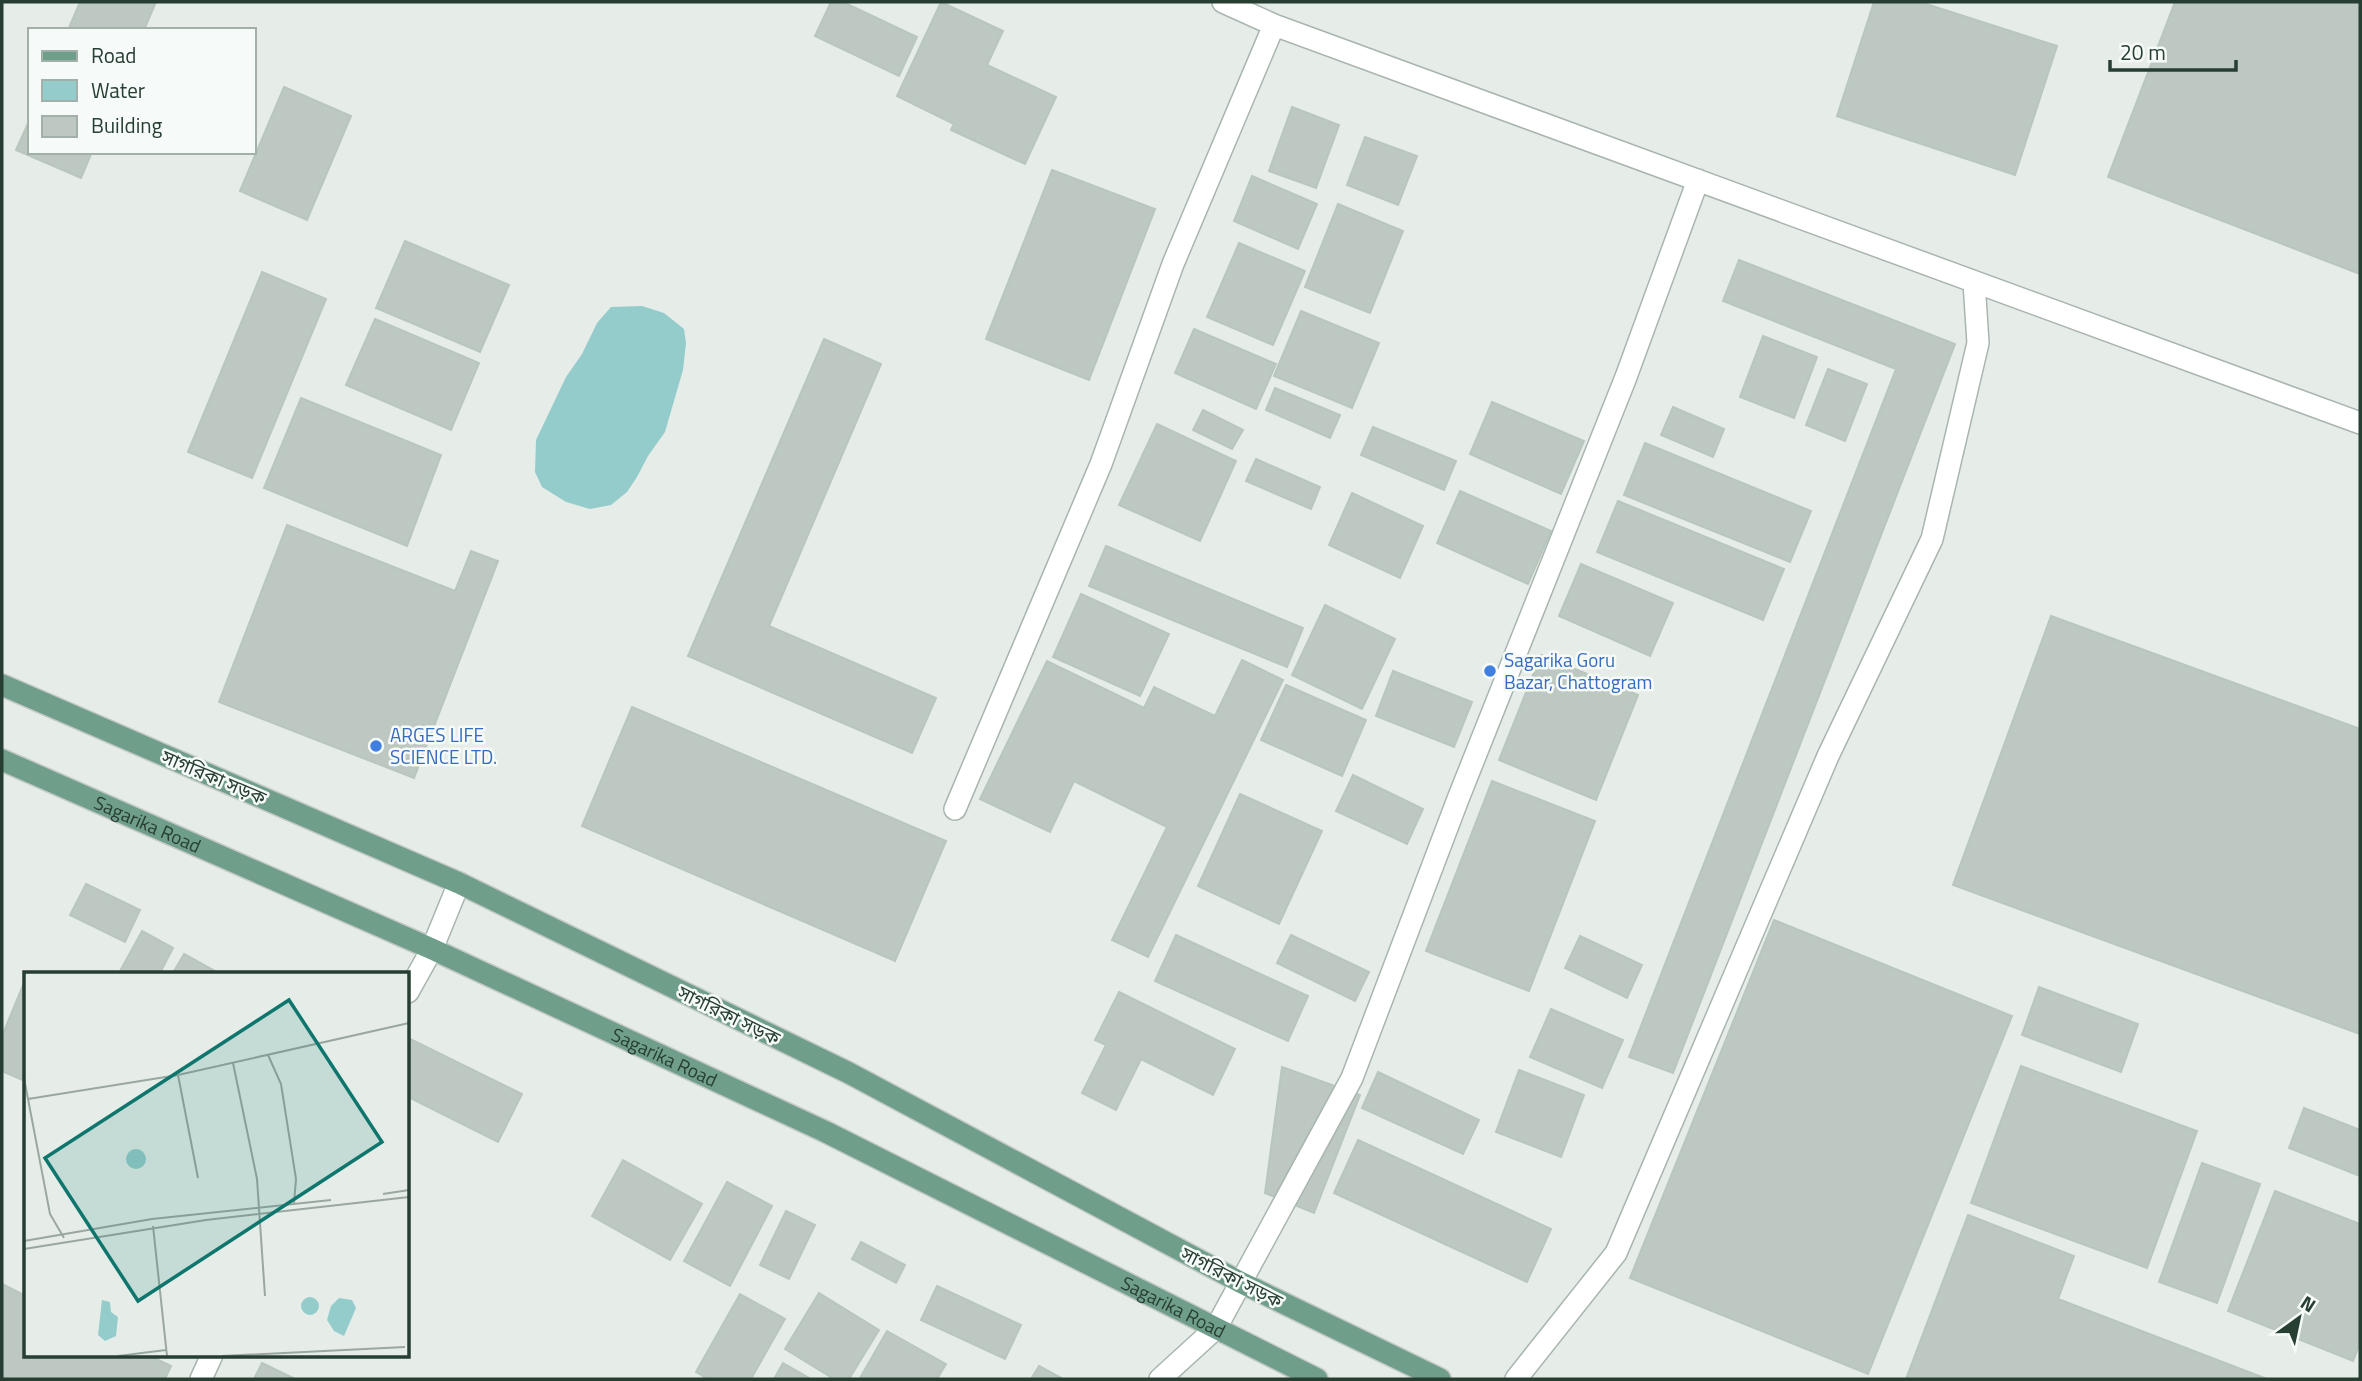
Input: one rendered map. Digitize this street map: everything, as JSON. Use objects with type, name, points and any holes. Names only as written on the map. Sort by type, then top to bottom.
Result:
[{"type":"main road","name":"সাগরিকা সড়ক","points":[[2,685],[459,883],[849,1073],[1240,1282],[1440,1379]]},
{"type":"main road","name":"Sagarika Road","points":[[2,760],[432,949],[826,1132],[1317,1379]]},
{"type":"street","points":[[1223,2],[1274,25],[2360,423]]},
{"type":"street","points":[[955,809],[1101,464],[1173,264],[1274,25]]},
{"type":"street","points":[[1160,1379],[1216,1328],[1352,1078],[1519,643],[1626,377],[1698,180]]},
{"type":"street","points":[[1516,1379],[1616,1253],[1828,756],[1932,539],[1978,343],[1974,282]]},
{"type":"street","points":[[410,988],[432,949],[459,883]]},
{"type":"street","points":[[201,1379],[212,1356]]},
{"type":"water","points":[[642,306],[664,313],[684,329],[686,343],[683,370],[665,432],[627,492],[611,505],[590,509],[566,502],[542,487],[535,472],[536,440],[566,377],[582,354],[597,323],[611,307]]},
{"type":"building","points":[[80,2],[156,2],[145,28],[69,28]]},
{"type":"building","points":[[831,2],[843,2],[917,37],[899,76],[815,36]]},
{"type":"building","points":[[941,2],[1003,31],[987,65],[1056,97],[1025,164],[951,130],[954,124],[897,96]]},
{"type":"building","points":[[1874,2],[1920,2],[2057,46],[2015,175],[1837,116]]},
{"type":"building","points":[[2175,2],[2360,2],[2360,274],[2108,177]]},
{"type":"building","points":[[284,87],[351,116],[307,220],[240,191]]},
{"type":"building","points":[[1292,107],[1339,125],[1316,188],[1269,171]]},
{"type":"building","points":[[28,123],[28,154],[91,154],[81,178],[16,150]]},
{"type":"building","points":[[1365,137],[1417,156],[1398,205],[1347,185]]},
{"type":"building","points":[[1052,170],[1155,209],[1089,380],[986,339]]},
{"type":"building","points":[[1252,176],[1317,204],[1298,249],[1234,221]]},
{"type":"building","points":[[1338,204],[1403,231],[1370,313],[1305,287]]},
{"type":"building","points":[[405,241],[509,285],[480,352],[376,308]]},
{"type":"building","points":[[1239,243],[1305,271],[1273,345],[1207,317]]},
{"type":"building","points":[[1739,260],[1955,344],[1673,1073],[1629,1057],[1896,369],[1723,301]]},
{"type":"building","points":[[262,272],[326,299],[252,478],[188,452]]},
{"type":"building","points":[[1301,311],[1379,343],[1352,408],[1274,376]]},
{"type":"building","points":[[375,319],[479,363],[451,430],[346,385]]},
{"type":"building","points":[[1194,329],[1276,364],[1256,409],[1175,373]]},
{"type":"building","points":[[1763,336],[1817,357],[1794,418],[1740,397]]},
{"type":"building","points":[[824,339],[881,364],[769,626],[936,698],[912,753],[688,656]]},
{"type":"building","points":[[1828,369],[1867,384],[1845,441],[1806,425]]},
{"type":"building","points":[[1275,388],[1340,415],[1330,438],[1266,410]]},
{"type":"building","points":[[301,398],[441,455],[407,546],[264,488]]},
{"type":"building","points":[[1492,402],[1584,441],[1561,494],[1470,454]]},
{"type":"building","points":[[1673,407],[1724,429],[1713,457],[1661,435]]},
{"type":"building","points":[[1203,410],[1243,430],[1232,449],[1193,430]]},
{"type":"building","points":[[1157,424],[1236,461],[1200,541],[1119,505]]},
{"type":"building","points":[[1373,427],[1456,461],[1444,490],[1361,455]]},
{"type":"building","points":[[1645,443],[1811,511],[1790,562],[1624,495]]},
{"type":"building","points":[[1256,459],[1320,487],[1311,509],[1246,481]]},
{"type":"building","points":[[1460,491],[1551,531],[1528,584],[1437,543]]},
{"type":"building","points":[[1352,493],[1423,526],[1400,578],[1329,545]]},
{"type":"building","points":[[1618,501],[1784,569],[1763,620],[1597,552]]},
{"type":"building","points":[[287,525],[455,591],[471,551],[498,561],[414,778],[219,702]]},
{"type":"building","points":[[1106,546],[1303,628],[1287,667],[1089,586]]},
{"type":"building","points":[[1581,564],[1673,603],[1650,656],[1559,616]]},
{"type":"building","points":[[1081,594],[1169,634],[1140,696],[1053,657]]},
{"type":"building","points":[[1325,605],[1395,639],[1362,709],[1292,675]]},
{"type":"building","points":[[2051,616],[2360,729],[2360,1034],[1953,885]]},
{"type":"building","points":[[1541,655],[1638,695],[1596,800],[1499,760]]},
{"type":"building","points":[[1242,660],[1283,680],[1148,957],[1112,940],[1167,827],[1074,781],[1050,832],[980,799],[1047,661],[1144,708],[1154,687],[1215,716]]},
{"type":"building","points":[[1393,671],[1472,702],[1454,747],[1376,716]]},
{"type":"building","points":[[1286,685],[1366,720],[1342,776],[1261,740]]},
{"type":"building","points":[[632,707],[946,841],[895,961],[582,826]]},
{"type":"building","points":[[1353,775],[1423,809],[1407,844],[1336,811]]},
{"type":"building","points":[[1492,781],[1595,821],[1529,991],[1426,951]]},
{"type":"building","points":[[1240,794],[1322,831],[1279,924],[1198,886]]},
{"type":"building","points":[[86,884],[140,910],[125,942],[70,915]]},
{"type":"building","points":[[1774,920],[2012,1016],[1868,1374],[1630,1278]]},
{"type":"building","points":[[142,931],[173,948],[161,972],[120,972]]},
{"type":"building","points":[[1176,935],[1308,996],[1288,1041],[1155,981]]},
{"type":"building","points":[[1291,935],[1369,972],[1355,1001],[1277,963]]},
{"type":"building","points":[[1580,936],[1642,965],[1627,998],[1565,968]]},
{"type":"building","points":[[184,954],[217,972],[174,972]]},
{"type":"building","points":[[24,983],[24,1081],[2,1071],[2,1036]]},
{"type":"building","points":[[2039,987],[2138,1024],[2121,1072],[2022,1035]]},
{"type":"building","points":[[1119,992],[1235,1049],[1213,1095],[1141,1059],[1116,1110],[1082,1093],[1106,1045],[1095,1040]]},
{"type":"building","points":[[1551,1009],[1623,1040],[1602,1088],[1530,1057]]},
{"type":"building","points":[[410,1039],[522,1094],[498,1142],[410,1098]]},
{"type":"building","points":[[2021,1066],[2197,1131],[2147,1268],[1971,1203]]},
{"type":"building","points":[[1282,1067],[1360,1095],[1314,1213],[1265,1193]]},
{"type":"building","points":[[1519,1070],[1584,1095],[1561,1157],[1496,1132]]},
{"type":"building","points":[[1378,1072],[1479,1120],[1463,1154],[1362,1108]]},
{"type":"building","points":[[2304,1108],[2360,1130],[2360,1176],[2289,1148]]},
{"type":"building","points":[[1358,1140],[1551,1229],[1527,1282],[1334,1193]]},
{"type":"building","points":[[623,1160],[702,1204],[670,1260],[592,1216]]},
{"type":"building","points":[[2202,1163],[2260,1184],[2217,1303],[2159,1282]]},
{"type":"building","points":[[727,1182],[772,1206],[730,1286],[684,1261]]},
{"type":"building","points":[[2275,1191],[2360,1224],[2360,1343],[2353,1361],[2228,1311]]},
{"type":"building","points":[[786,1211],[815,1225],[789,1279],[760,1265]]},
{"type":"building","points":[[1968,1215],[2074,1256],[2058,1299],[2267,1379],[1906,1379]]},
{"type":"building","points":[[861,1242],[905,1265],[896,1283],[852,1259]]},
{"type":"building","points":[[2,1284],[24,1295],[24,1356],[150,1356],[171,1366],[165,1379],[2,1379]]},
{"type":"building","points":[[937,1286],[1021,1325],[1005,1359],[921,1320]]},
{"type":"building","points":[[819,1293],[879,1330],[849,1379],[834,1379],[785,1349]]},
{"type":"building","points":[[740,1294],[785,1319],[751,1379],[708,1379],[696,1372]]},
{"type":"building","points":[[887,1331],[946,1364],[937,1379],[860,1378]]},
{"type":"building","points":[[262,1363],[295,1379],[254,1379]]},
{"type":"building","points":[[783,1363],[811,1379],[774,1379]]},
{"type":"building","points":[[1039,1366],[1063,1379],[1031,1379]]},
{"type":"place","name":"Sagarika Goru Bazar, Chattogram","points":[[1490,671]]},
{"type":"place","name":"ARGES LIFE SCIENCE LTD.","points":[[376,746]]}]
